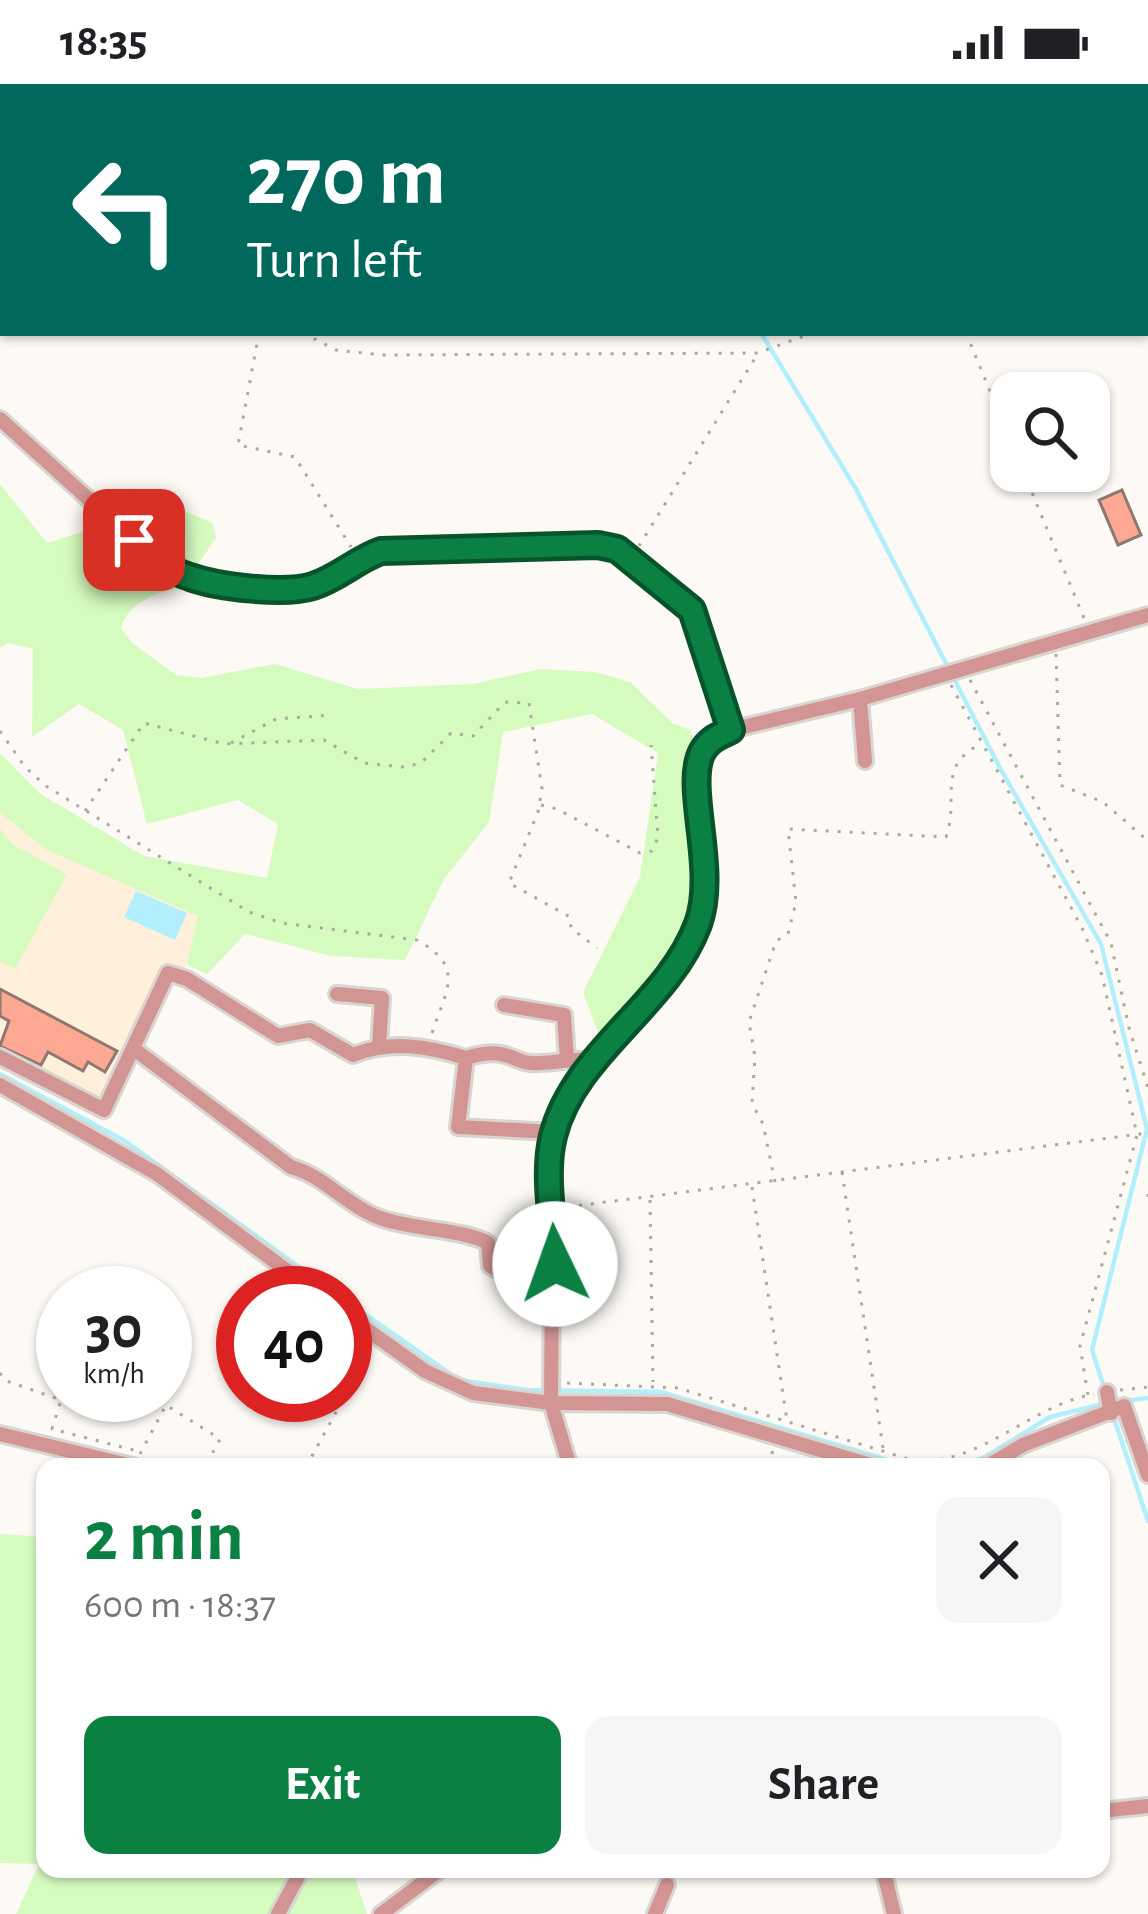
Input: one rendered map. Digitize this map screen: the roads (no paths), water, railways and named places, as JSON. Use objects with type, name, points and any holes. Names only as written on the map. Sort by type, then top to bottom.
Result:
[{"type":"street","points":[[0,419],[159,563],[192,578],[284,591],[333,578],[358,559],[413,548],[598,545],[617,549],[692,610],[731,730]]},
{"type":"street","points":[[567,1458],[551,1403],[553,1132],[569,1098],[692,938],[707,885],[697,771],[705,746],[731,730],[1148,615]]},
{"type":"street","points":[[860,698],[865,760]]},
{"type":"street","points":[[0,1057],[104,1110],[167,973],[187,979],[278,1036],[310,1030],[353,1055],[379,1047],[428,1046],[466,1058],[508,1052],[534,1064],[598,1060]]},
{"type":"street","points":[[337,994],[382,998],[379,1047]]},
{"type":"street","points":[[504,1005],[563,1016],[567,1059]]},
{"type":"street","points":[[134,1048],[291,1167],[315,1173],[373,1216],[433,1233],[477,1237],[488,1243],[490,1266],[499,1271],[555,1264]]},
{"type":"street","points":[[466,1058],[458,1127],[553,1132]]},
{"type":"street","points":[[0,1085],[157,1174],[281,1266]]},
{"type":"street","points":[[372,1333],[450,1386],[473,1394],[551,1403],[667,1404],[846,1458]]},
{"type":"street","points":[[1107,1392],[1111,1413]]},
{"type":"street","points":[[1004,1458],[1077,1421],[1124,1406],[1148,1475]]},
{"type":"street","points":[[0,1434],[70,1458]]},
{"type":"street","points":[[1110,1810],[1148,1806]]},
{"type":"street","points":[[278,1914],[297,1878]]},
{"type":"street","points":[[387,1912],[430,1878]]},
{"type":"street","points":[[885,1878],[894,1914]]},
{"type":"street","points":[[655,1914],[667,1885]]},
{"type":"water","points":[[136,891],[187,913],[175,940],[124,917]]},
{"type":"waterway","points":[[763,336],[856,489],[1001,770],[1101,944],[1147,1129],[1092,1350],[1104,1387]]},
{"type":"waterway","points":[[0,1074],[125,1141],[298,1266]]},
{"type":"waterway","points":[[372,1319],[459,1380],[527,1390],[661,1392],[881,1458]]},
{"type":"waterway","points":[[1124,1401],[1148,1398]]},
{"type":"waterway","points":[[983,1458],[1050,1417],[1107,1403]]},
{"type":"waterway","points":[[1113,1415],[1148,1521]]}]
